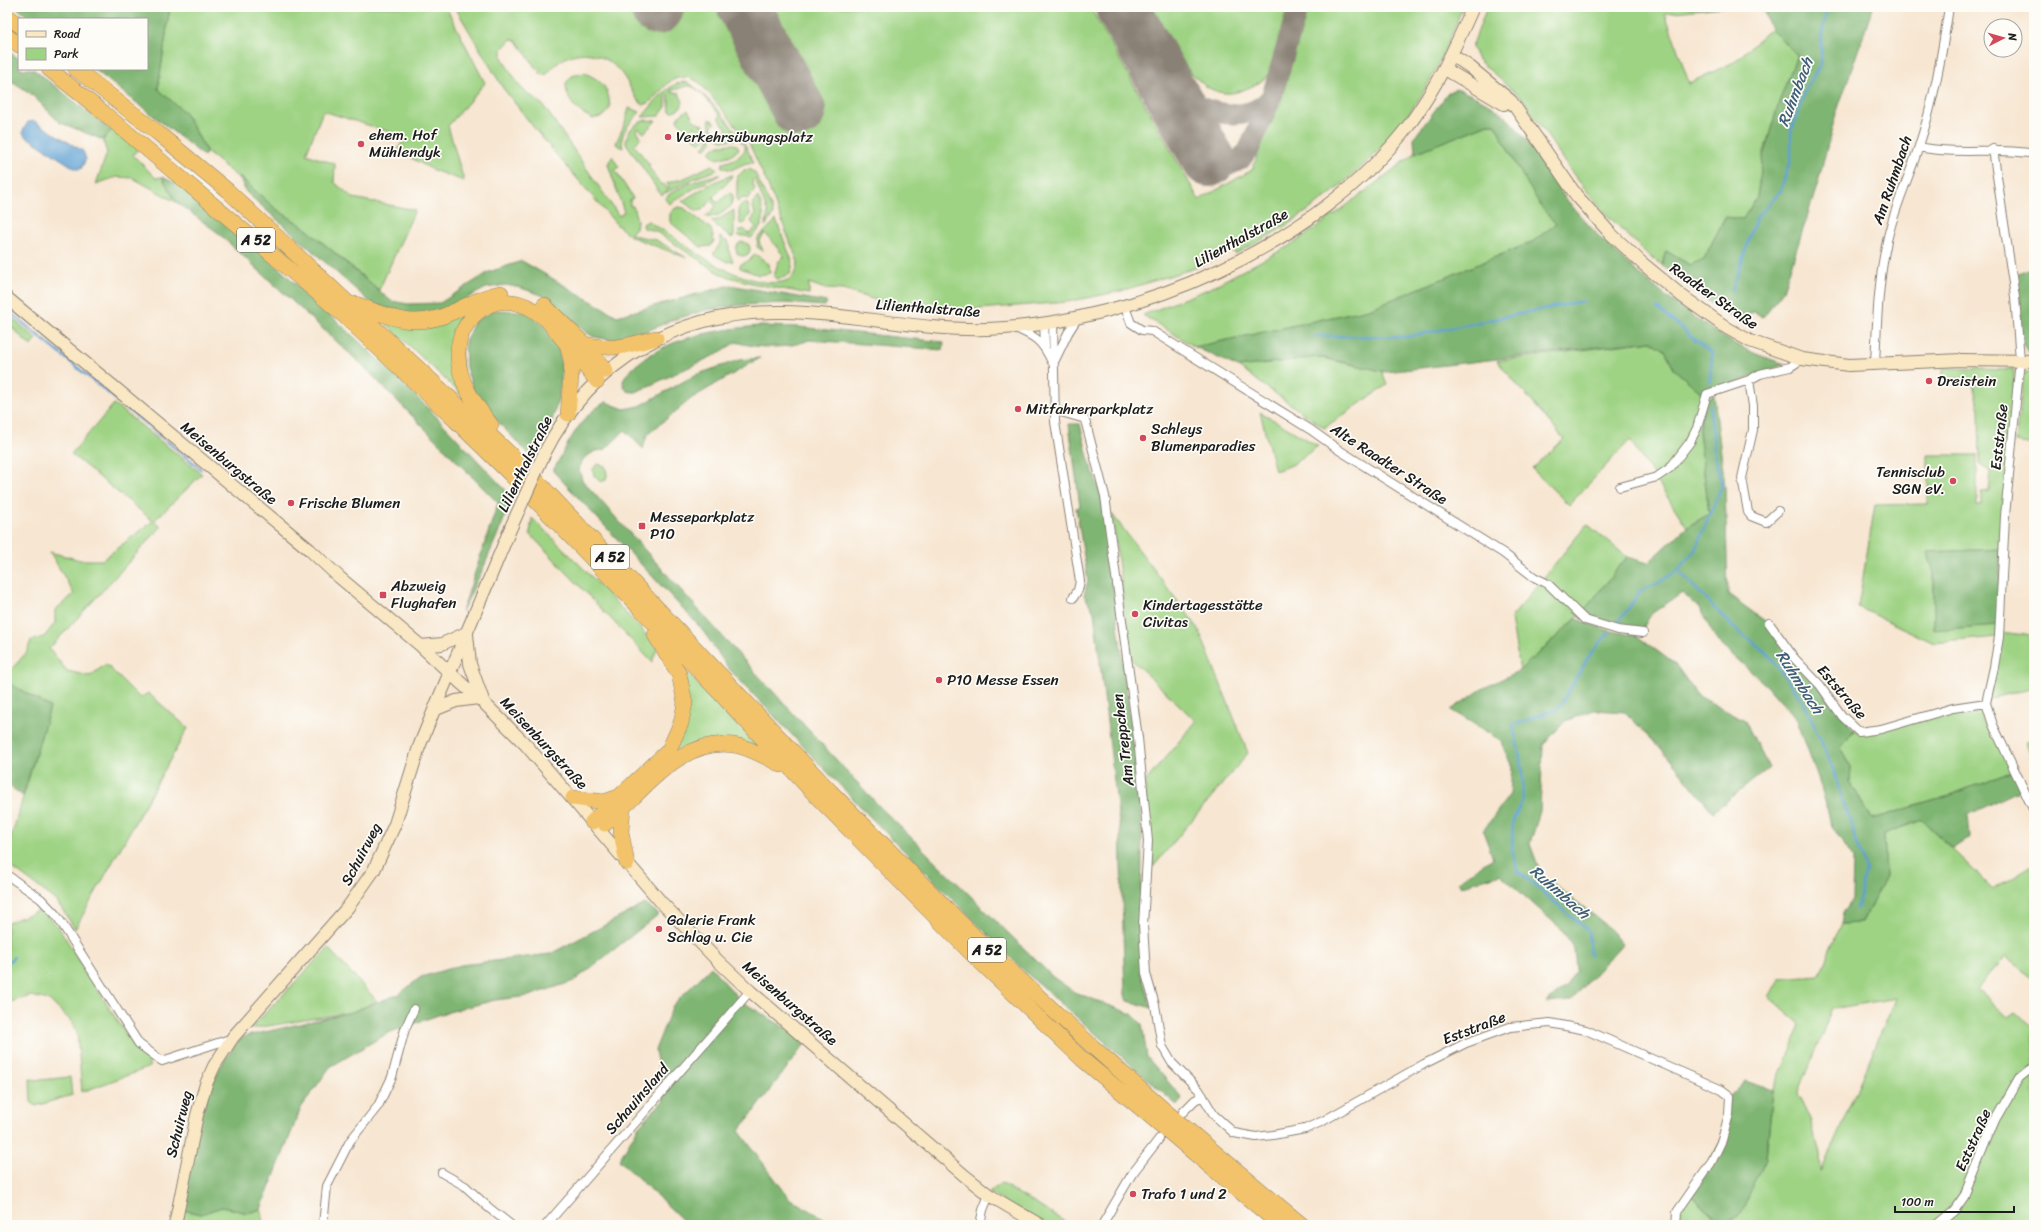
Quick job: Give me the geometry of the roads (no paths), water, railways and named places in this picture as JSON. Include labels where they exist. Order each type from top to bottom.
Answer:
[{"type":"highway","points":[[7,16],[18,24]]},
{"type":"highway","points":[[7,36],[18,45]]},
{"type":"highway","name":"A 52","points":[[50,70],[139,142],[339,311],[455,420],[626,595],[790,769],[907,890],[1082,1059],[1280,1225]]},
{"type":"highway","name":"A 52","points":[[77,70],[158,133],[228,191],[349,302],[522,465],[830,791],[982,944],[1093,1048],[1302,1225]]},
{"type":"highway","points":[[349,302],[390,318],[415,321],[440,318],[490,294],[505,292],[518,293],[542,303],[555,314],[584,344],[602,376]]},
{"type":"highway","points":[[522,465],[472,401],[460,371],[458,354],[460,340],[466,325],[476,313],[498,302],[512,302],[526,305],[547,320],[568,346],[602,376]]},
{"type":"highway","points":[[584,344],[602,348],[617,348],[656,338]]},
{"type":"highway","points":[[568,346],[572,364],[568,414]]},
{"type":"highway","points":[[626,595],[672,661],[679,674],[685,703],[681,723],[669,750],[622,802],[621,832],[627,863]]},
{"type":"highway","points":[[595,826],[622,802],[670,765],[692,751],[703,747],[728,744],[740,746],[790,769]]},
{"type":"highway","points":[[573,798],[604,802],[622,802]]},
{"type":"main road","name":"Lilienthalstraße","points":[[449,673],[544,454],[568,414],[602,376],[656,338],[694,324],[721,317],[753,313],[787,312],[956,328],[986,329],[1078,317],[1125,307],[1155,297],[1220,270],[1259,249],[1309,218],[1347,189],[1388,149],[1408,125],[1452,55],[1473,7]]},
{"type":"main road","name":"Raadter Straße","points":[[1452,55],[1470,67],[1511,101],[1576,195],[1610,233],[1642,263],[1682,296],[1736,334],[1750,341],[1802,359],[1849,365],[1940,360],[2034,361]]},
{"type":"main road","name":"Raadter Straße","points":[[1444,69],[1502,102],[1520,115]]},
{"type":"main road","name":"Meisenburgstraße","points":[[7,298],[310,550],[481,700],[526,744],[627,863],[681,923],[750,991],[943,1159],[989,1195],[1040,1225]]},
{"type":"main road","points":[[421,646],[442,644],[466,633],[470,664],[481,700],[456,700],[434,710]]},
{"type":"main road","name":"Schuirweg","points":[[175,1225],[192,1134],[206,1084],[214,1066],[233,1037],[271,997],[366,884],[395,824],[419,748],[449,673]]},
{"type":"street","name":"Am Ruhmbach","points":[[1875,364],[1879,285],[1887,240],[1899,199],[1919,147],[1936,85],[1949,7]]},
{"type":"street","points":[[1919,147],[1932,150],[1993,149],[2034,154]]},
{"type":"street","name":"Eststraße","points":[[1769,623],[1795,659],[1820,685],[1842,716],[1859,732],[1881,729],[1953,708],[1986,703],[1999,637],[2005,516],[2020,360],[2015,297],[1993,149]]},
{"type":"street","name":"Alte Raadter Straße","points":[[1125,307],[1131,323],[1142,330],[1152,331],[1311,430],[1339,450],[1503,553],[1534,577],[1548,584],[1585,620],[1618,630],[1643,633]]},
{"type":"street","points":[[1053,364],[1068,333],[1078,317]]},
{"type":"street","points":[[1045,346],[1049,321]]},
{"type":"street","points":[[1049,321],[1053,364],[1054,410],[1059,456],[1080,581],[1074,598]]},
{"type":"street","points":[[1011,326],[1035,337],[1045,346],[1053,364]]},
{"type":"street","points":[[1620,486],[1657,477],[1670,468],[1690,442],[1697,428],[1707,394],[1749,380],[1760,374],[1790,367],[1802,359]]},
{"type":"street","points":[[1749,380],[1753,406],[1753,430],[1742,478],[1748,512],[1751,516],[1766,522],[1778,511]]},
{"type":"street","name":"Am Treppchen","points":[[1054,410],[1085,420],[1105,496],[1138,738],[1148,840],[1143,925],[1146,974],[1155,1005],[1164,1051],[1172,1064],[1203,1096]]},
{"type":"street","points":[[1986,703],[1993,724],[2034,811]]},
{"type":"street","name":"Schuirweg","points":[[7,875],[41,899],[57,916],[139,1044],[147,1051],[162,1061],[233,1037]]},
{"type":"street","name":"Schauinsland","points":[[546,1225],[750,991]]},
{"type":"street","points":[[323,1225],[327,1186],[350,1141],[378,1106],[392,1077],[405,1029],[414,1009]]},
{"type":"street","name":"Eststraße","points":[[1203,1096],[1214,1115],[1234,1133],[1256,1137],[1273,1135],[1305,1129],[1323,1121],[1424,1064],[1466,1043],[1510,1027],[1550,1023],[1586,1030],[1722,1090],[1730,1096],[1731,1101],[1729,1114],[1722,1140],[1711,1162],[1677,1212],[1676,1225]]},
{"type":"street","name":"Eststraße","points":[[1936,1225],[1954,1210],[1964,1196],[1995,1120],[2019,1078],[2034,1066]]},
{"type":"street","points":[[1183,1112],[1195,1100],[1203,1096]]},
{"type":"street","points":[[1102,1225],[1132,1174],[1159,1138]]},
{"type":"street","points":[[442,1173],[465,1186],[489,1208],[511,1225]]},
{"type":"street","points":[[980,1225],[983,1210],[989,1195]]},
{"type":"water","points":[[34,121],[83,151],[86,159],[81,169],[76,169],[25,136],[22,132],[28,122]]},
{"type":"waterway","name":"Ruhmbach","points":[[1732,291],[1756,218],[1780,192],[1791,160],[1791,131],[1806,88],[1821,64],[1821,40],[1827,7]]},
{"type":"waterway","points":[[1316,336],[1406,337],[1583,301]]},
{"type":"waterway","points":[[1657,308],[1712,354],[1710,382]]},
{"type":"waterway","points":[[7,310],[201,469]]},
{"type":"waterway","name":"Ruhmbach","points":[[1616,626],[1641,590],[1657,584],[1678,570],[1695,550],[1722,485],[1715,458],[1710,406]]},
{"type":"waterway","name":"Ruhmbach","points":[[1678,570],[1734,628],[1767,653],[1804,703],[1830,761],[1866,870],[1857,909]]},
{"type":"waterway","name":"Ruhmbach","points":[[1590,956],[1588,931],[1518,871],[1512,850],[1513,820],[1523,799],[1522,767],[1513,725],[1558,709],[1591,653],[1609,633]]},
{"type":"waterway","points":[[7,963],[14,957]]},
{"type":"place","name":"Verkehrsübungsplatz","points":[[668,137]]},
{"type":"place","name":"ehem. Hof Mühlendyk","points":[[361,144]]},
{"type":"place","name":"Dreistein","points":[[1929,381]]},
{"type":"place","name":"Mitfahrerparkplatz","points":[[1018,409]]},
{"type":"place","name":"Schleys Blumenparadies","points":[[1143,438]]},
{"type":"place","name":"Tennisclub SGN eV.","points":[[1953,481]]},
{"type":"place","name":"Frische Blumen","points":[[291,503]]},
{"type":"place","name":"Messeparkplatz P10","points":[[642,526]]},
{"type":"place","name":"Abzweig Flughafen","points":[[383,595]]},
{"type":"place","name":"Kindertagesstätte Civitas","points":[[1135,614]]},
{"type":"place","name":"P10 Messe Essen","points":[[939,680]]},
{"type":"place","name":"Galerie Frank Schlag u. Cie","points":[[659,929]]},
{"type":"place","name":"Trafo 1 und 2","points":[[1133,1194]]}]
